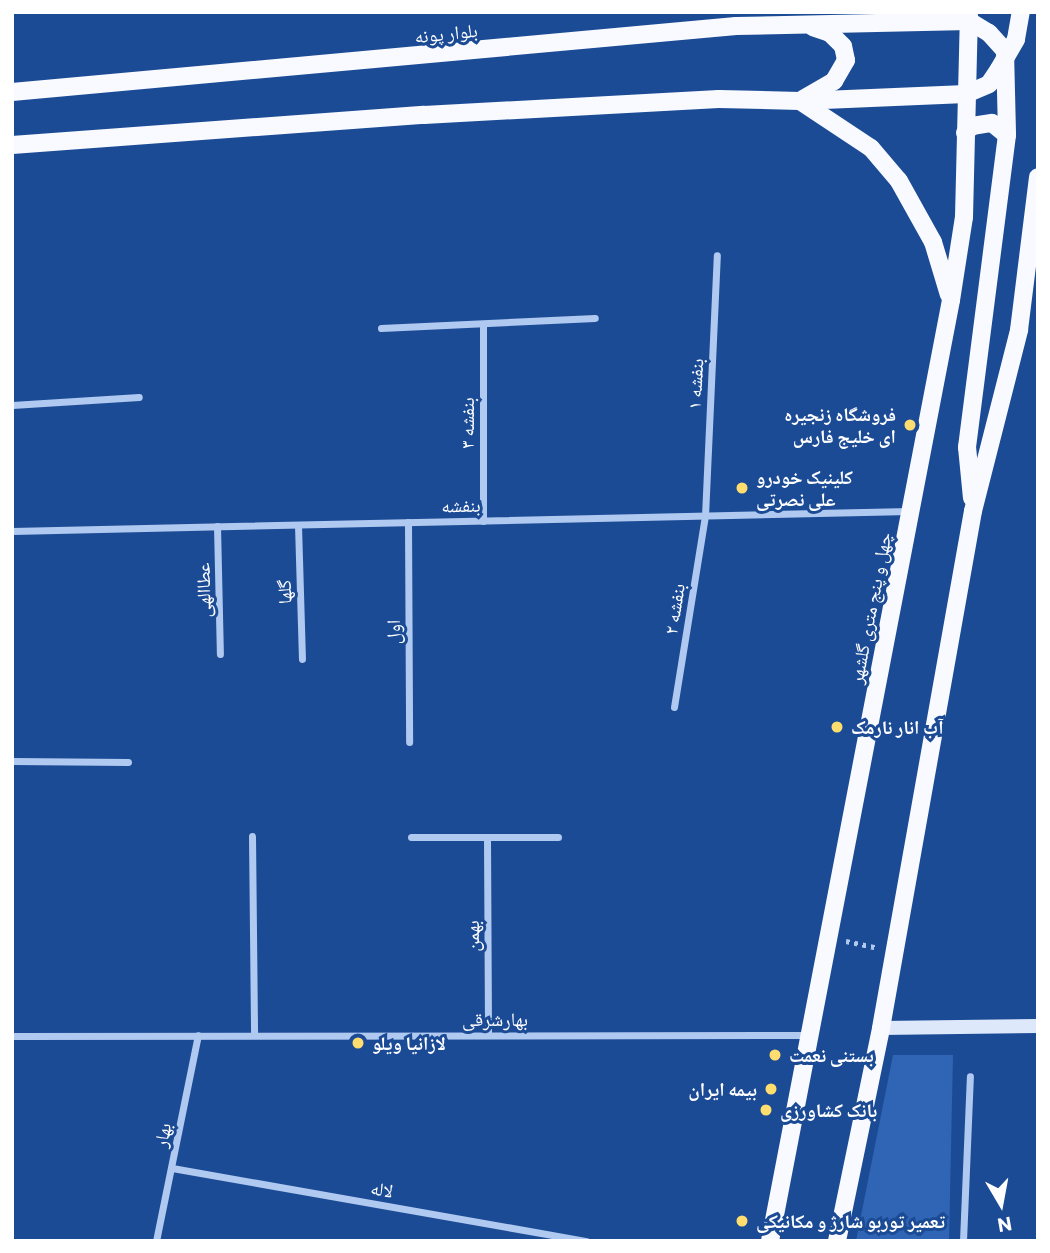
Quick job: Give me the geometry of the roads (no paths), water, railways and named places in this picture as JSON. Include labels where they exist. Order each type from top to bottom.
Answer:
[{"type":"main road","points":[[736,26],[773,12]]},
{"type":"main road","points":[[12,145],[424,115],[719,99],[800,101],[966,94],[989,84],[1005,51],[1016,39],[1021,12]]},
{"type":"main road","points":[[969,17],[989,33],[1005,51],[1007,135],[967,447],[973,511]]},
{"type":"main road","name":"بلوار پونه","points":[[12,92],[736,26],[969,17]]},
{"type":"main road","name":"چهل و پنج متری گلشهر","points":[[769,1241],[951,300],[964,217],[969,17]]},
{"type":"main road","points":[[800,101],[834,81],[846,60],[843,46],[830,33],[806,24]]},
{"type":"main road","points":[[800,101],[871,148],[899,181],[933,242],[951,300]]},
{"type":"main road","points":[[965,133],[982,122],[1001,127],[1007,135]]},
{"type":"main road","points":[[837,1241],[881,1028],[892,950],[973,511],[1019,331],[1038,177]]},
{"type":"street","name":"بنفشه ۱","points":[[705,516],[717,255]]},
{"type":"street","points":[[381,328],[595,318]]},
{"type":"street","name":"بنفشه ۳","points":[[482,521],[483,325]]},
{"type":"street","points":[[12,405],[139,397]]},
{"type":"street","name":"بنفشه","points":[[12,531],[910,511]]},
{"type":"street","name":"بنفشه ۲","points":[[674,707],[705,516]]},
{"type":"street","name":"اول","points":[[408,522],[409,742]]},
{"type":"street","name":"گلها","points":[[298,525],[302,659]]},
{"type":"street","name":"عطاالهی","points":[[217,526],[220,654]]},
{"type":"street","points":[[12,761],[128,762]]},
{"type":"street","points":[[252,836],[254,1035]]},
{"type":"street","points":[[411,837],[558,837]]},
{"type":"street","name":"بهمن","points":[[487,838],[488,1035]]},
{"type":"street","points":[[881,1028],[1038,1026]]},
{"type":"street","name":"بهار","points":[[156,1241],[198,1035]]},
{"type":"street","name":"بهارشرقی","points":[[12,1036],[810,1035]]},
{"type":"street","points":[[963,1241],[970,1076]]},
{"type":"street","name":"لاله","points":[[172,1168],[587,1241]]},
{"type":"place","name":"فروشگاه زنجیره ای خلیج فارس","points":[[910,425]]},
{"type":"place","name":"کلینیک خودرو علی نصرتی","points":[[742,488]]},
{"type":"place","name":"آب انار نارمک","points":[[837,727]]},
{"type":"place","name":"لازانیا ویلو","points":[[358,1043]]},
{"type":"place","name":"بستنی نعمت","points":[[775,1055]]},
{"type":"place","name":"بیمه ایران","points":[[771,1089]]},
{"type":"place","name":"بانک کشاورزی","points":[[766,1110]]},
{"type":"place","name":"تعمیر توربو شارژ ‌و مکانیکی","points":[[742,1221]]}]
